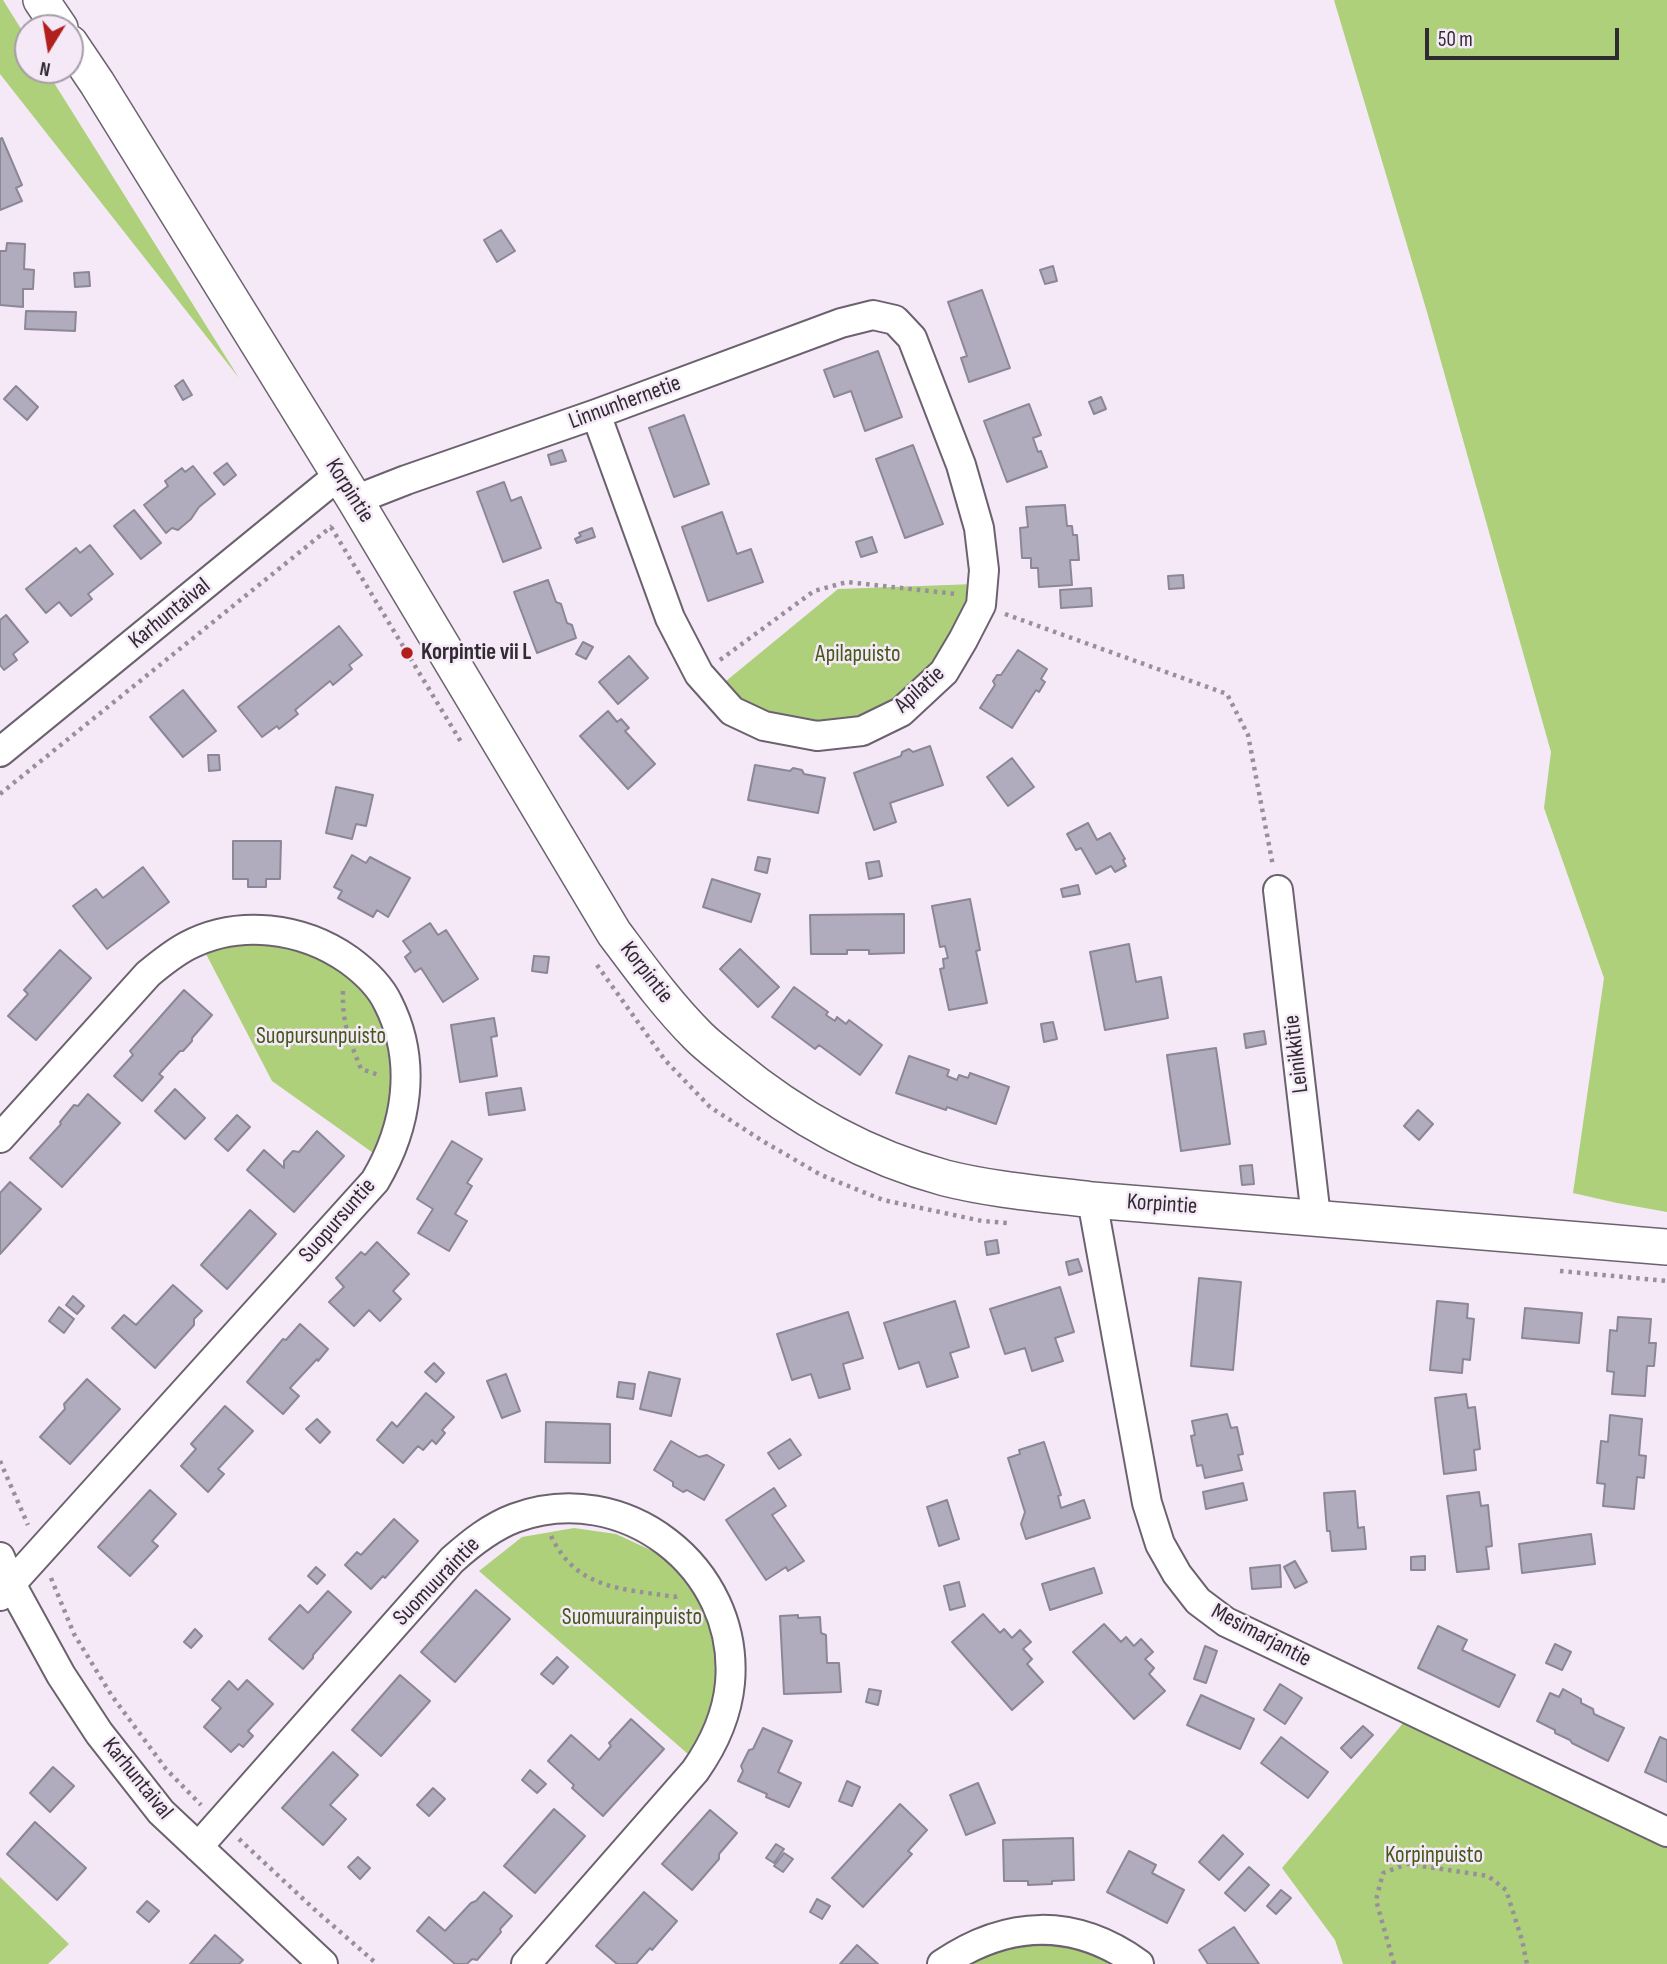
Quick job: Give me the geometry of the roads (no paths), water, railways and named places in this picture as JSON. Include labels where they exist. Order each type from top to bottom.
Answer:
[{"type":"street","name":"Korpintie","points":[[84,64],[347,487],[614,933],[662,996],[700,1037],[790,1110],[838,1138],[893,1161],[945,1178],[997,1189],[1667,1247]]},
{"type":"street","name":"Linnunhernetie","points":[[347,487],[405,480],[596,414],[841,323],[873,315],[895,320]]},
{"type":"street","name":"Apilatie","points":[[596,414],[670,618],[699,674],[732,711],[764,726],[817,736],[862,731],[901,712],[944,672],[964,640],[981,601],[984,570],[979,528],[961,465],[912,338],[895,320]]},
{"type":"street","name":"Karhuntaival","points":[[0,752],[347,487]]},
{"type":"street","name":"Leinikkitie","points":[[1278,890],[1316,1217]]},
{"type":"street","name":"Suopursuntie","points":[[0,1138],[148,974],[167,958],[212,936],[262,929],[312,939],[334,950],[373,982],[388,1002],[404,1047],[406,1085],[403,1111],[387,1160],[374,1181],[6,1590]]},
{"type":"street","name":"Mesimarjantie","points":[[1092,1199],[1147,1503],[1160,1544],[1177,1574],[1198,1601],[1226,1622],[1667,1832]]},
{"type":"street","name":"Suomuuraintie","points":[[198,1847],[471,1543],[515,1518],[539,1512],[589,1510],[637,1523],[677,1550],[694,1568],[719,1610],[730,1657],[727,1706],[714,1740],[695,1771],[526,1964]]},
{"type":"street","name":"Karhuntaival","points":[[0,1557],[6,1590],[99,1732],[161,1812],[306,1959]]},
{"type":"street","points":[[942,1964],[983,1941],[1030,1930],[1078,1934],[1123,1952],[1139,1964]]},
{"type":"place","name":"Korpintie vii L","points":[[407,653]]},
{"type":"park label","name":"Apilapuisto","points":[[858,655]]},
{"type":"park label","name":"Suopursunpuisto","points":[[321,1037]]},
{"type":"park label","name":"Suomuurainpuisto","points":[[632,1618]]},
{"type":"park label","name":"Korpinpuisto","points":[[1434,1856]]}]
